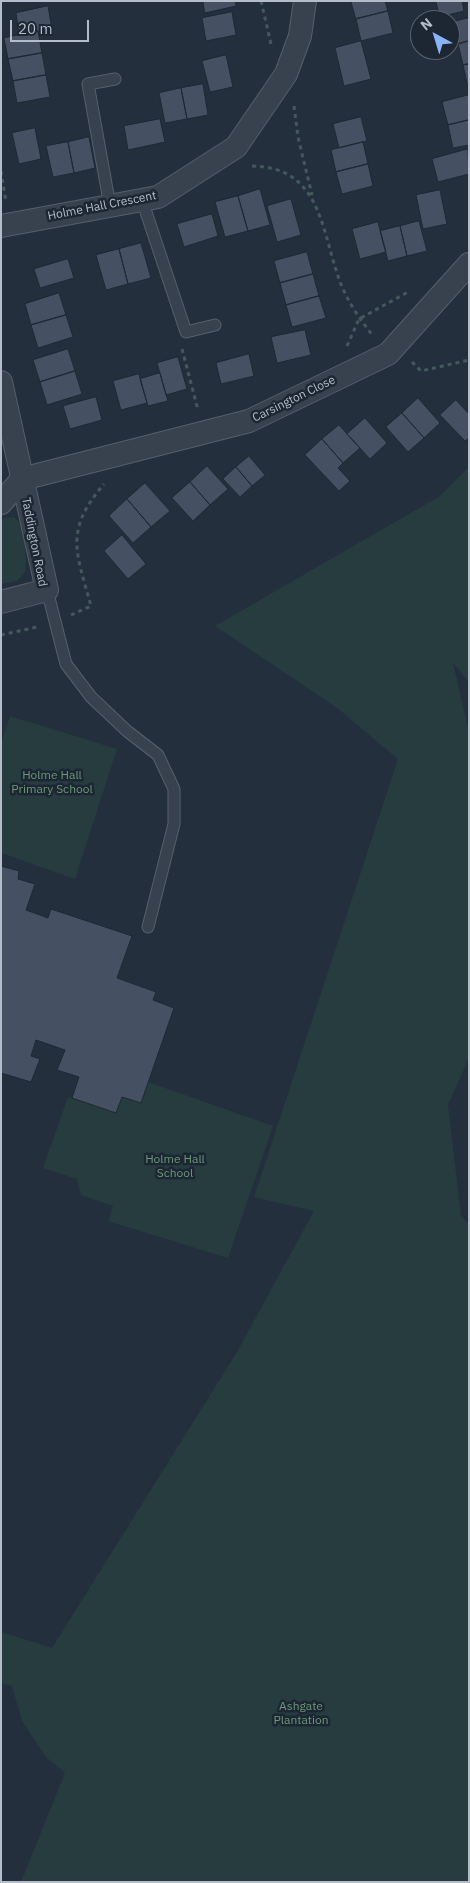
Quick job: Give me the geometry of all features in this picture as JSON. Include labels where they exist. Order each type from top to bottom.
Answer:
[{"type":"street","name":"Holme Hall Crescent","points":[[1,226],[158,197],[236,147],[286,74],[300,36],[305,1]]},
{"type":"street","name":"Carsington Close","points":[[22,479],[248,421],[391,350],[469,264]]},
{"type":"street","name":"Taddington Road","points":[[1,382],[47,590],[1,602]]},
{"type":"street","name":"Taddington Road","points":[[1,503],[22,479]]},
{"type":"lane","points":[[110,206],[88,84],[114,79]]},
{"type":"lane","points":[[142,200],[186,332],[215,325]]},
{"type":"lane","points":[[47,590],[66,664],[91,696],[127,731],[158,755],[174,789],[174,824],[148,927]]},
{"type":"path","points":[[286,74],[312,198],[327,236],[338,278],[359,319],[391,350],[421,370],[469,360]]},
{"type":"path","points":[[246,166],[277,168],[296,178],[312,198]]},
{"type":"path","points":[[331,381],[359,319],[414,289]]},
{"type":"path","points":[[186,332],[181,352],[204,432]]},
{"type":"path","points":[[1,635],[55,623],[91,606],[76,542],[77,526],[88,502],[109,477]]},
{"type":"green space","name":"Ashgate Plantation","points":[[469,467],[469,682],[453,663],[469,732],[469,1058],[448,1105],[461,1216],[469,1224],[469,1882],[21,1882],[65,1773],[46,1757],[22,1721],[12,1686],[1,1683],[1,1632],[52,1648],[237,1352],[314,1211],[254,1197],[398,759],[336,707],[215,626],[440,496]]},
{"type":"green space","points":[[14,517],[23,526],[26,560],[25,572],[17,581],[1,584],[1,521],[4,518]]},
{"type":"green space","name":"Holme Hall Primary School","points":[[10,716],[117,749],[75,879],[1,853],[1,743]]},
{"type":"green space","name":"Holme Hall School","points":[[148,1082],[273,1126],[228,1258],[108,1221],[113,1206],[81,1195],[77,1179],[43,1168],[68,1097],[115,1112],[122,1097]]},
{"type":"building","points":[[203,1],[235,1],[236,6],[205,13]]},
{"type":"building","points":[[351,1],[385,1],[388,11],[356,19]]},
{"type":"building","points":[[436,1],[462,1],[464,11],[460,12],[460,10],[438,10]]},
{"type":"building","points":[[48,6],[52,29],[19,35],[16,13]]},
{"type":"building","points":[[388,11],[393,33],[361,41],[356,19]]},
{"type":"building","points":[[232,12],[236,35],[206,41],[202,18]]},
{"type":"building","points":[[469,18],[469,41],[460,43],[460,20]]},
{"type":"building","points":[[38,31],[42,53],[8,59],[4,38]]},
{"type":"building","points":[[361,41],[371,79],[344,86],[335,48]]},
{"type":"building","points":[[469,41],[469,64],[463,65],[460,43]]},
{"type":"building","points":[[42,53],[46,75],[13,81],[8,59]]},
{"type":"building","points":[[226,55],[233,87],[210,92],[202,61]]},
{"type":"building","points":[[469,64],[469,87],[468,87],[463,65]]},
{"type":"building","points":[[46,75],[50,97],[17,103],[13,81]]},
{"type":"building","points":[[203,84],[208,115],[187,119],[181,88]]},
{"type":"building","points":[[181,88],[187,119],[165,123],[159,93]]},
{"type":"building","points":[[469,95],[469,120],[448,125],[442,102]]},
{"type":"building","points":[[361,117],[367,141],[339,148],[333,124]]},
{"type":"building","points":[[160,119],[165,142],[128,150],[124,126]]},
{"type":"building","points":[[469,120],[469,145],[453,148],[448,125]]},
{"type":"building","points":[[35,128],[41,159],[19,164],[12,133]]},
{"type":"building","points":[[89,137],[95,168],[74,173],[68,142]]},
{"type":"building","points":[[68,142],[74,173],[53,177],[46,146]]},
{"type":"building","points":[[363,142],[368,164],[336,172],[331,150]]},
{"type":"building","points":[[468,149],[469,174],[438,182],[432,159]]},
{"type":"building","points":[[368,164],[373,186],[342,194],[336,172]]},
{"type":"building","points":[[260,189],[270,225],[248,231],[238,196]]},
{"type":"building","points":[[440,190],[447,224],[423,229],[416,195]]},
{"type":"building","points":[[238,196],[248,231],[225,237],[215,202]]},
{"type":"building","points":[[291,199],[301,235],[277,242],[267,206]]},
{"type":"building","points":[[212,214],[218,236],[184,247],[177,224]]},
{"type":"building","points":[[419,221],[427,251],[407,256],[400,226]]},
{"type":"building","points":[[378,222],[386,252],[360,259],[352,229]]},
{"type":"building","points":[[400,226],[407,256],[388,261],[380,231]]},
{"type":"building","points":[[141,243],[151,278],[128,284],[119,249]]},
{"type":"building","points":[[119,249],[128,284],[106,290],[96,255]]},
{"type":"building","points":[[307,252],[313,274],[280,283],[274,261]]},
{"type":"building","points":[[68,259],[74,278],[40,288],[34,269]]},
{"type":"building","points":[[313,274],[319,296],[286,305],[280,283]]},
{"type":"building","points":[[59,293],[66,315],[31,325],[25,304]]},
{"type":"building","points":[[319,296],[326,318],[292,327],[286,305]]},
{"type":"building","points":[[66,315],[73,337],[38,348],[31,325]]},
{"type":"building","points":[[305,330],[311,355],[277,363],[271,337]]},
{"type":"building","points":[[68,349],[75,371],[40,382],[33,360]]},
{"type":"building","points":[[249,354],[254,376],[221,384],[216,363]]},
{"type":"building","points":[[178,357],[187,389],[166,395],[157,363]]},
{"type":"building","points":[[75,371],[82,394],[47,405],[40,382]]},
{"type":"building","points":[[160,373],[168,401],[148,406],[140,379]]},
{"type":"building","points":[[139,374],[147,403],[121,410],[113,381]]},
{"type":"building","points":[[96,397],[102,420],[70,429],[63,406]]},
{"type":"building","points":[[418,398],[440,423],[424,438],[402,413]]},
{"type":"building","points":[[456,400],[469,414],[469,438],[465,441],[440,415]]},
{"type":"building","points":[[402,413],[424,438],[408,452],[386,427]]},
{"type":"building","points":[[365,418],[387,443],[370,459],[347,434]]},
{"type":"building","points":[[339,425],[360,448],[343,463],[322,439]]},
{"type":"building","points":[[322,439],[343,463],[338,468],[350,481],[339,491],[305,455]]},
{"type":"building","points":[[249,456],[265,475],[252,486],[236,467]]},
{"type":"building","points":[[207,466],[228,489],[210,505],[190,482]]},
{"type":"building","points":[[236,467],[252,486],[240,497],[223,479]]},
{"type":"building","points":[[190,482],[210,505],[193,521],[172,498]]},
{"type":"building","points":[[145,483],[170,511],[151,527],[127,499]]},
{"type":"building","points":[[127,499],[151,527],[133,543],[109,516]]},
{"type":"building","points":[[122,535],[146,564],[128,579],[104,551]]},
{"type":"building","points":[[1,866],[19,871],[18,879],[35,884],[26,910],[48,918],[51,909],[132,936],[117,978],[156,992],[153,1000],[174,1008],[141,1103],[122,1097],[116,1113],[72,1098],[79,1077],[57,1070],[65,1050],[36,1040],[31,1056],[40,1059],[31,1082],[1,1073]]}]
